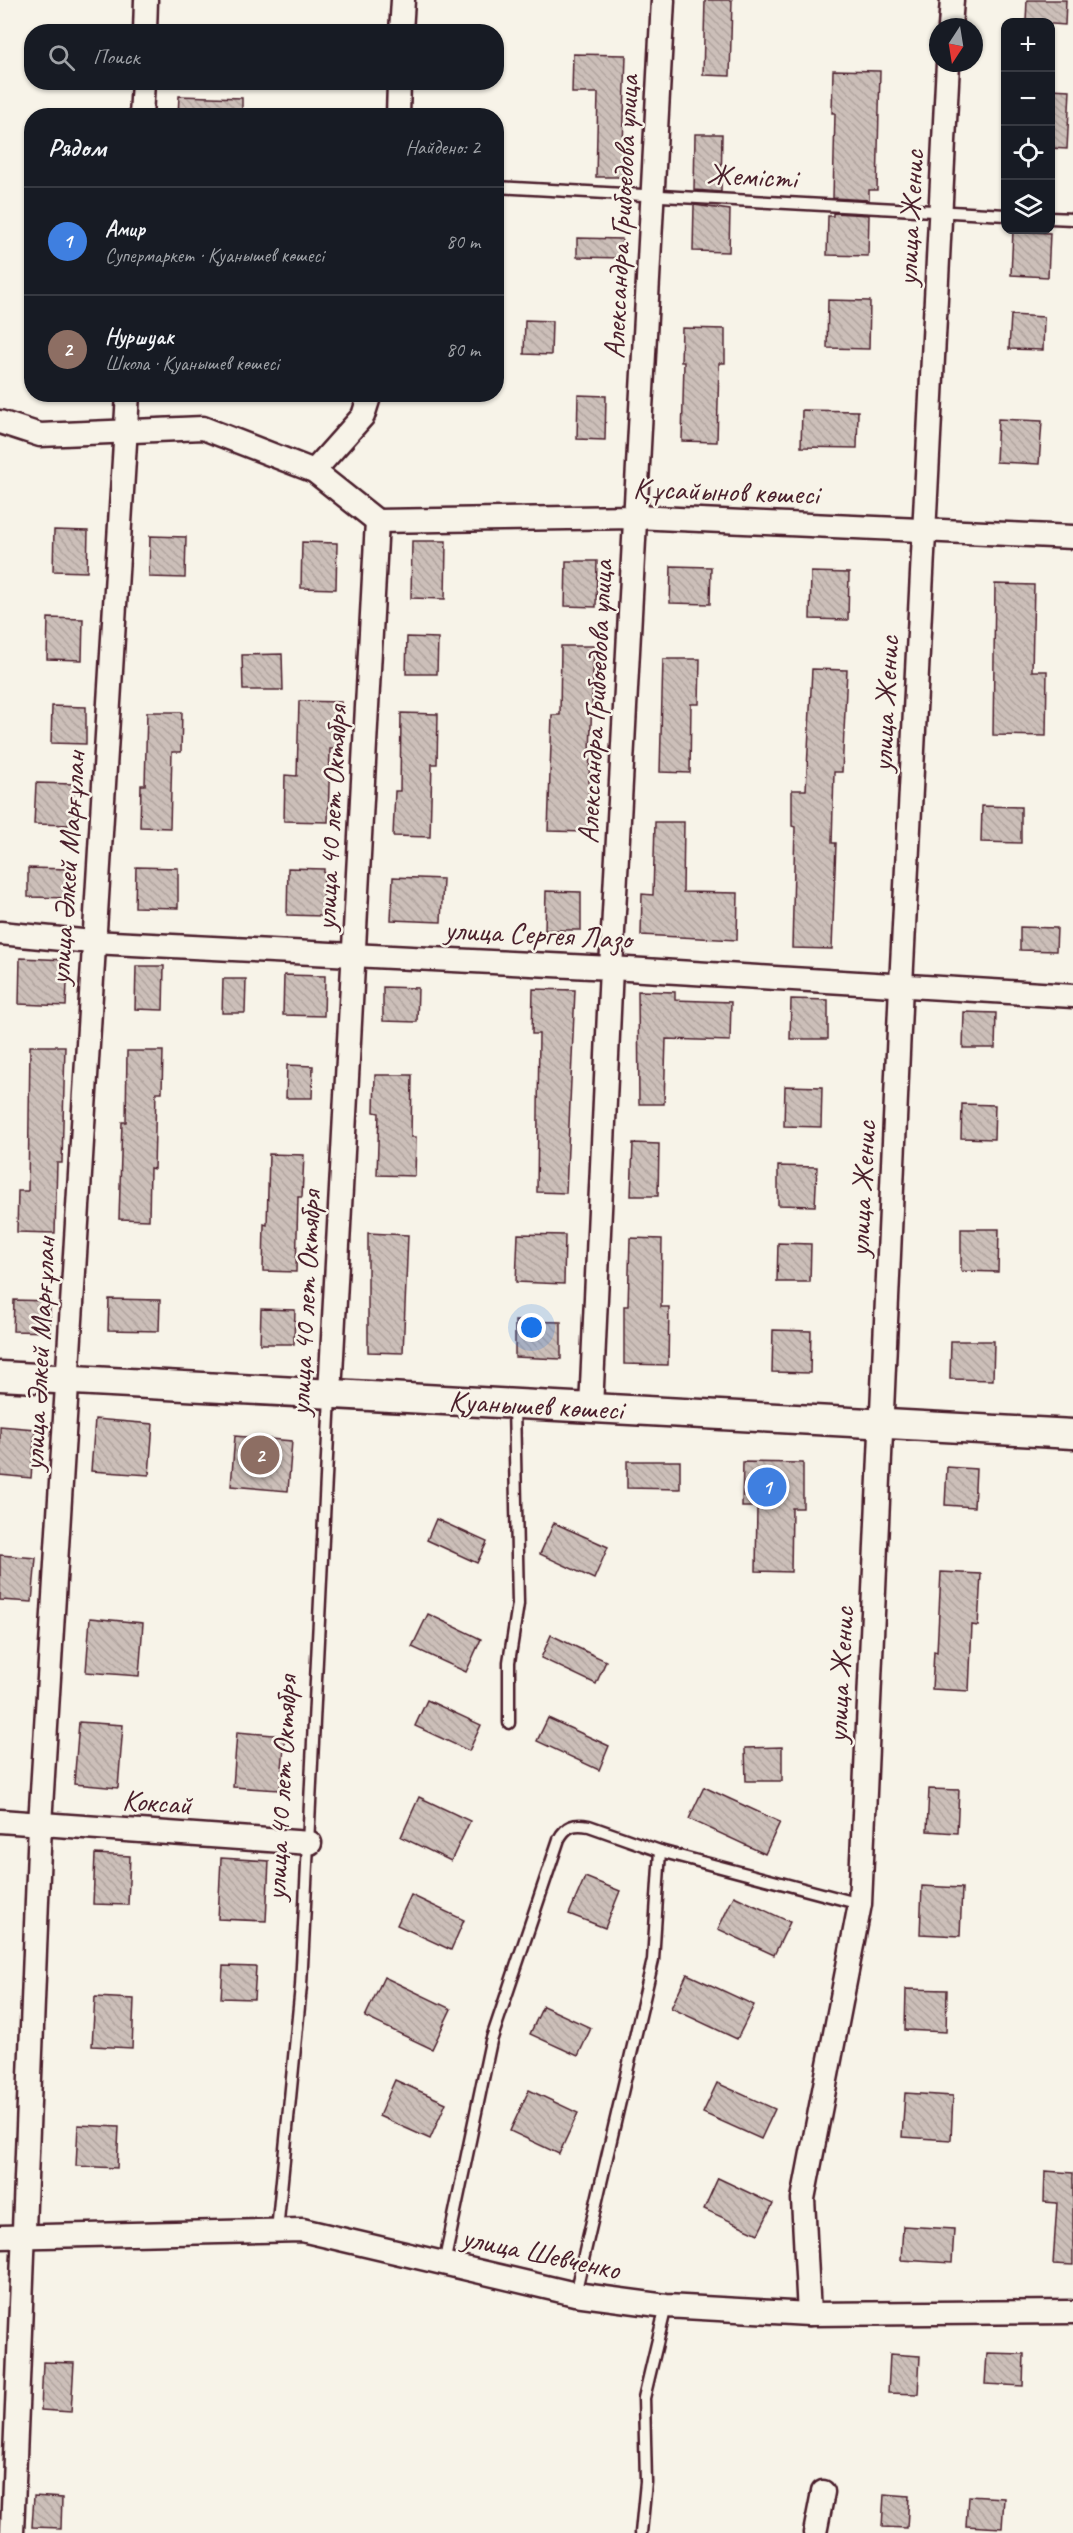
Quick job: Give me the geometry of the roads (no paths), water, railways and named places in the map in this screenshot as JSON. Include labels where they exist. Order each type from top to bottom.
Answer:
[{"type":"street","points":[[145,24],[146,0]]},
{"type":"street","points":[[402,24],[403,0]]},
{"type":"street","name":"Александра Грибоедова улица","points":[[591,1408],[611,968],[663,0]]},
{"type":"street","points":[[951,18],[952,0]]},
{"type":"street","name":"улица Женис","points":[[809,2314],[803,2199],[860,1904],[901,985],[948,72]]},
{"type":"street","points":[[141,108],[142,90]]},
{"type":"street","points":[[398,108],[399,90]]},
{"type":"street","name":"улица Әлкей Марғұлан","points":[[12,2533],[40,1824],[68,1380],[92,942],[128,402]]},
{"type":"street","points":[[314,471],[363,416],[367,402]]},
{"type":"street","points":[[0,422],[40,435],[203,428],[314,471],[377,521]]},
{"type":"street","name":"Құсайынов көшесі","points":[[377,521],[635,517],[1073,537]]},
{"type":"street","name":"улица 40 лет Октября","points":[[330,1393],[377,521]]},
{"type":"street","name":"улица Сергея Лазо","points":[[0,933],[92,942],[611,968],[1073,996]]},
{"type":"street","name":"Қуанышев көшесі","points":[[0,1376],[881,1426],[1073,1434]]},
{"type":"street","name":"Коксай","points":[[0,1821],[310,1843]]},
{"type":"street","name":"улица Шевченко","points":[[0,2237],[302,2230],[575,2294],[666,2306],[809,2314],[1073,2312]]},
{"type":"street","points":[[815,2533],[823,2492]]},
{"type":"lane","name":"Жемісті","points":[[504,187],[1001,215]]},
{"type":"lane","points":[[1055,218],[1073,219]]},
{"type":"lane","name":"улица 40 лет Октября","points":[[277,2231],[301,1986],[310,1843],[330,1393]]},
{"type":"lane","points":[[509,1723],[509,1662],[518,1596],[514,1404]]},
{"type":"lane","points":[[444,2264],[491,2041],[559,1839],[568,1827],[578,1824],[660,1851],[860,1904]]},
{"type":"lane","points":[[575,2294],[653,1960],[660,1851]]},
{"type":"lane","points":[[641,2533],[646,2482],[644,2398],[666,2306]]},
{"type":"place","name":"Нуршуак","points":[[260,1455]]},
{"type":"place","name":"Амир","points":[[767,1487]]}]
